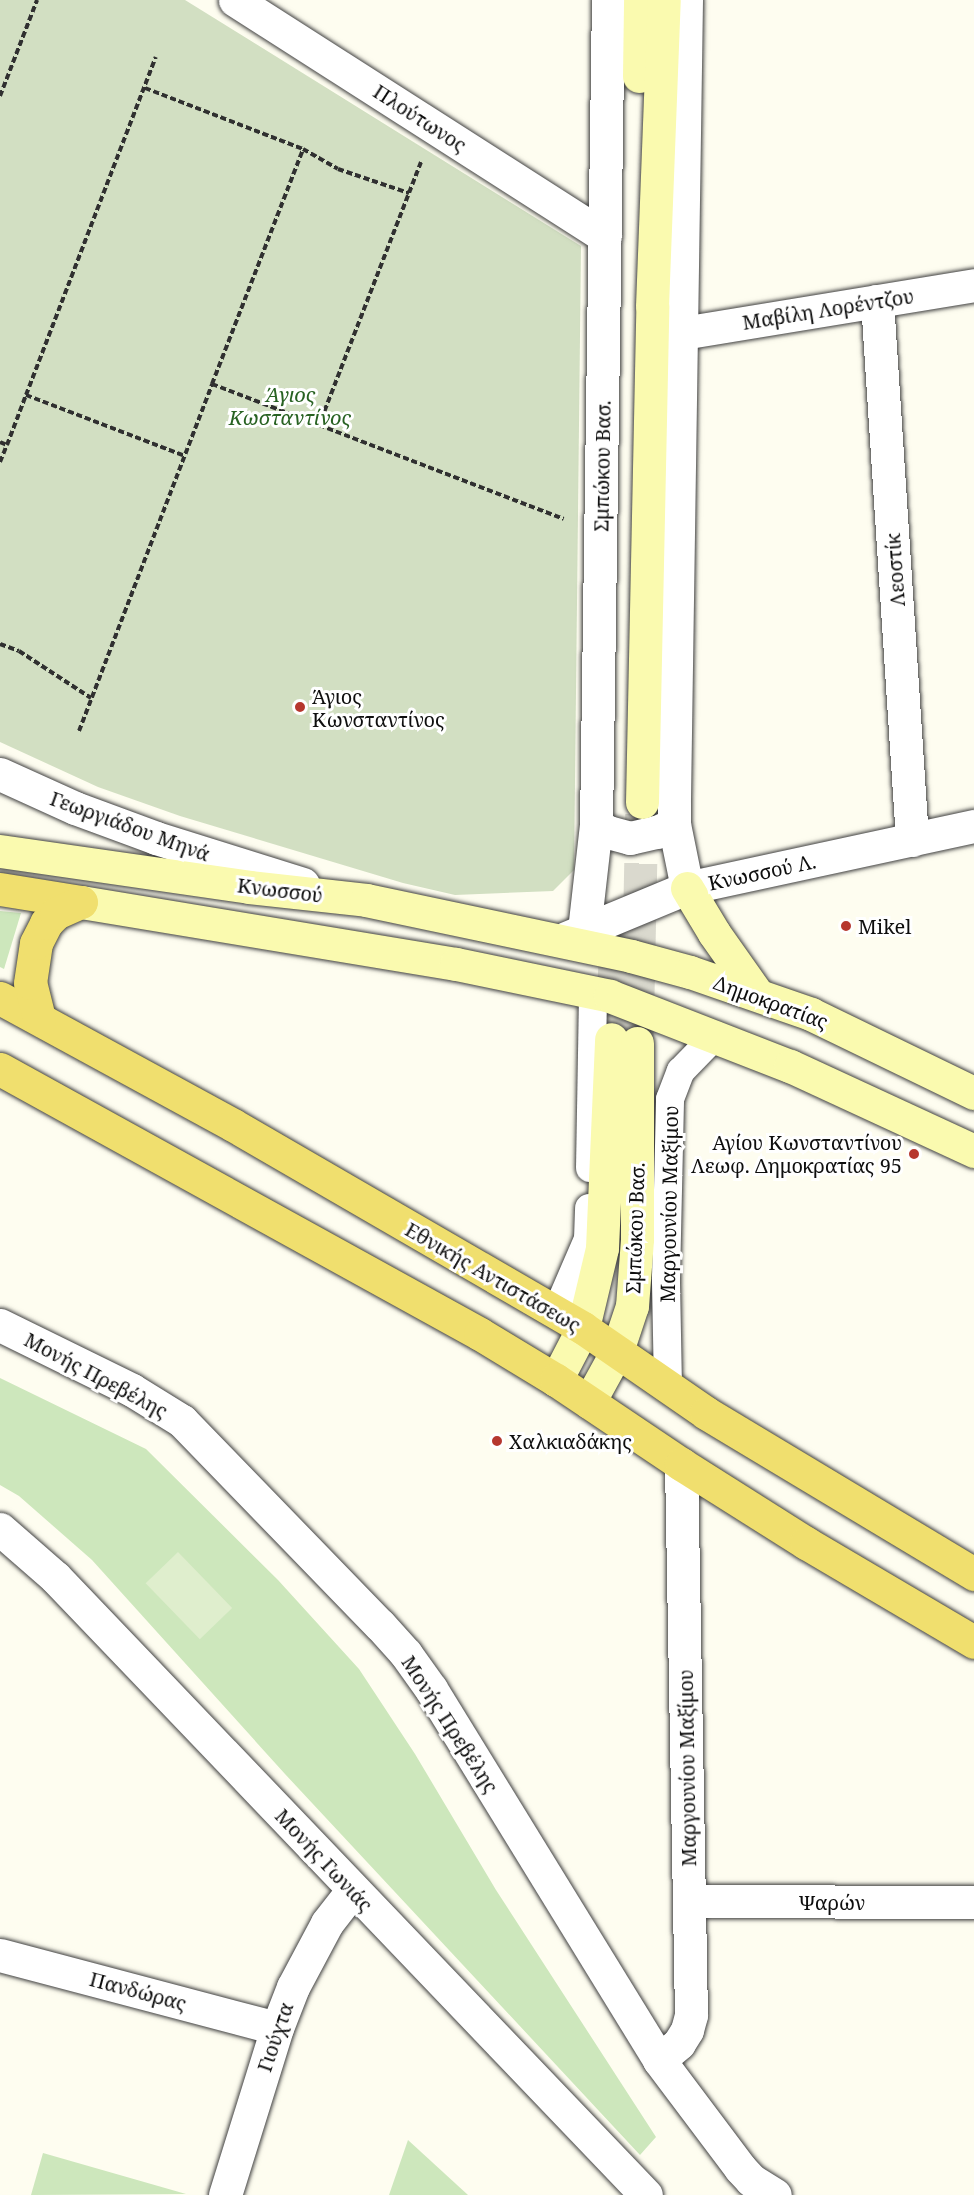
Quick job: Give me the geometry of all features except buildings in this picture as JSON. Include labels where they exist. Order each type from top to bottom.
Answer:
[{"type":"main road","name":"Σμπώκου Βασ.","points":[[640,0],[638,135],[633,206],[633,801],[664,0]]},
{"type":"main road","name":"Κνωσσού","points":[[0,850],[225,884],[366,900],[571,936]]},
{"type":"main road","points":[[687,888],[710,927],[757,994]]},
{"type":"main road","points":[[10,890],[81,902]]},
{"type":"main road","name":"Κνωσσού","points":[[81,902],[444,962],[593,993]]},
{"type":"main road","points":[[39,1018],[30,983],[36,943],[46,923],[56,913],[69,905],[81,902]]},
{"type":"main road","name":"Δημοκρατίας","points":[[571,936],[757,994],[811,1014],[974,1093]]},
{"type":"main road","points":[[593,993],[628,1002],[800,1070],[974,1151]]},
{"type":"main road","name":"Εθνικής Αντιστάσεως","points":[[0,998],[233,1125],[569,1321],[617,1351],[706,1413],[974,1574]]},
{"type":"main road","name":"Σμπώκου Βασ.","points":[[556,1380],[569,1321],[592,1298],[604,1235],[624,1041],[636,1272],[631,1316],[617,1351],[588,1402]]},
{"type":"main road","points":[[0,1069],[299,1233],[556,1380],[681,1464],[974,1642]]},
{"type":"street","name":"Πλούτωνος","points":[[234,0],[605,237]]},
{"type":"street","name":"Σμπώκου Βασ.","points":[[571,936],[597,825],[608,0]]},
{"type":"street","points":[[686,0],[674,824],[687,888]]},
{"type":"street","name":"Μαβίλη Λορέντζου","points":[[682,333],[974,285]]},
{"type":"street","name":"Λεοστίκ","points":[[877,301],[912,840]]},
{"type":"street","name":"Γεωργιάδου Μηνά","points":[[0,774],[75,808],[156,838],[308,886],[366,900]]},
{"type":"street","points":[[597,825],[608,832],[630,838],[657,832],[674,824]]},
{"type":"street","name":"Κνωσσού Λ.","points":[[571,936],[687,888],[974,826]]},
{"type":"street","points":[[569,1321],[588,1239],[593,993]]},
{"type":"street","name":"Μαργουνίου Μαξίμου","points":[[668,1387],[666,1278],[670,1099],[681,1071],[715,1036]]},
{"type":"street","name":"Μονής Πρεβέλης","points":[[0,1325],[132,1390],[182,1421],[406,1654],[431,1689],[659,2060],[740,2168],[751,2180],[775,2195]]},
{"type":"street","name":"Μαργουνίου Μαξίμου","points":[[659,2060],[679,2043],[687,2030],[691,2015],[681,1464]]},
{"type":"street","name":"Μονής Γωνιάς","points":[[4,1538],[56,1577],[352,1891],[646,2195]]},
{"type":"street","name":"Γιούχτα","points":[[225,2195],[277,2028],[307,1958],[327,1923],[352,1891]]},
{"type":"street","name":"Ψαρών","points":[[689,1901],[974,1902]]},
{"type":"street","name":"Πανδώρας","points":[[0,1955],[277,2028]]},
{"type":"path","points":[[0,96],[37,0]]},
{"type":"path","points":[[0,462],[156,57]]},
{"type":"path","points":[[145,88],[303,149],[338,169],[409,193]]},
{"type":"path","points":[[319,425],[434,128]]},
{"type":"path","points":[[79,730],[303,149]]},
{"type":"path","points":[[212,384],[602,534]]},
{"type":"path","points":[[26,395],[185,456]]},
{"type":"path","points":[[0,442],[7,445]]},
{"type":"path","points":[[0,644],[19,651],[92,698]]},
{"type":"green space","name":"Άγιος Κωσταντίνος","points":[[0,0],[185,0],[581,246],[574,870],[553,891],[455,895],[403,883],[180,816],[98,787],[0,742]]},
{"type":"green space","points":[[0,911],[21,913],[4,969],[0,967]]},
{"type":"green space","points":[[0,1378],[146,1449],[278,1580],[359,1669],[415,1754],[496,1890],[656,2137],[640,2155],[285,1774],[92,1560],[19,1496],[0,1485]]},
{"type":"green space","points":[[178,1552],[232,1608],[200,1639],[146,1583]]},
{"type":"green space","points":[[408,2140],[468,2195],[389,2195]]},
{"type":"green space","points":[[43,2153],[186,2194],[31,2195]]},
{"type":"tunnel","points":[[637,1043],[642,808]]},
{"type":"tunnel","points":[[611,1039],[617,925]]},
{"type":"place","name":"Άγιος Κωνσταντίνος","points":[[300,707]]},
{"type":"place","name":"Mikel","points":[[846,926]]},
{"type":"place","name":"Αγίου Κωνσταντίνου Λεωφ. Δημοκρατίας 95","points":[[914,1154]]},
{"type":"place","name":"Χαλκιαδάκης","points":[[497,1441]]}]
